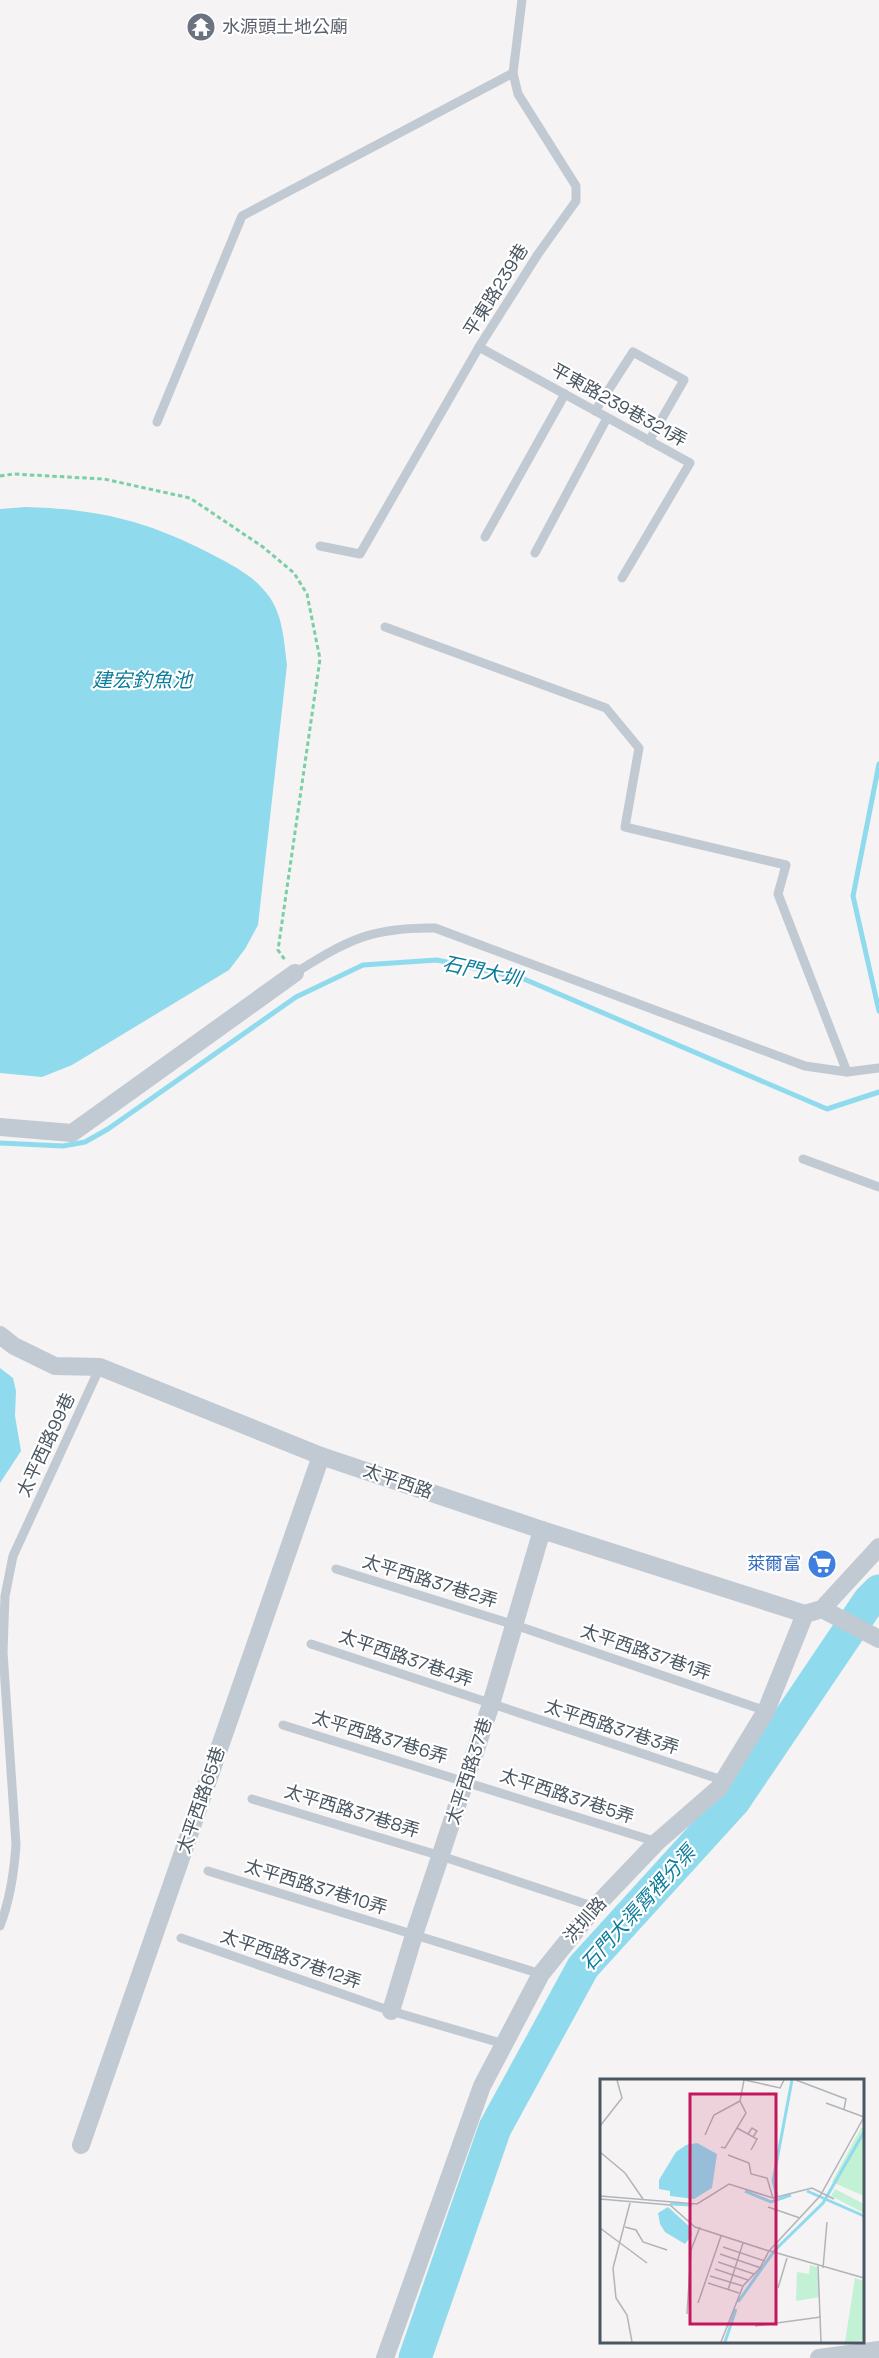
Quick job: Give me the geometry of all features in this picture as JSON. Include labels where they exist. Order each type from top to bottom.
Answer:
[{"type":"street","points":[[0,1126],[72,1133],[295,973]]},
{"type":"street","name":"太平西路","points":[[0,1335],[14,1346],[55,1366],[100,1367],[321,1456],[542,1530],[842,1619],[875,1638]]},
{"type":"street","name":"太平西路65巷","points":[[81,2145],[321,1456]]},
{"type":"street","name":"太平西路37巷","points":[[391,2011],[491,1704],[542,1530]]},
{"type":"street","name":"洪圳路","points":[[385,2358],[482,2086],[541,1974],[595,1907],[657,1842],[719,1788],[766,1711],[814,1611],[879,1547]]},
{"type":"street","points":[[819,2358],[879,2350]]},
{"type":"lane","name":"平東路239巷","points":[[320,546],[360,554],[479,347],[538,254],[576,201],[576,186],[518,94],[513,73],[522,0]]},
{"type":"lane","points":[[157,422],[242,216],[513,73]]},
{"type":"lane","name":"平東路239巷321弄","points":[[479,347],[690,463],[622,578]]},
{"type":"lane","points":[[595,411],[633,352],[684,380],[649,441]]},
{"type":"lane","points":[[485,537],[565,394]]},
{"type":"lane","points":[[535,553],[607,418]]},
{"type":"lane","points":[[385,627],[606,708],[639,748],[625,827],[786,865],[778,894],[847,1072]]},
{"type":"lane","points":[[295,973],[340,946],[373,933],[404,928],[435,928],[805,1066],[847,1072],[879,1068]]},
{"type":"lane","points":[[803,1160],[879,1187]]},
{"type":"lane","name":"太平西路99巷","points":[[0,1926],[7,1909],[14,1876],[16,1845],[3,1652],[5,1596],[13,1556],[100,1367]]},
{"type":"lane","name":"太平西路37巷2弄","points":[[336,1569],[515,1625]]},
{"type":"lane","name":"太平西路37巷1弄","points":[[515,1625],[766,1711]]},
{"type":"lane","name":"太平西路37巷4弄","points":[[311,1644],[491,1704]]},
{"type":"lane","name":"太平西路37巷3弄","points":[[491,1704],[722,1780]]},
{"type":"lane","name":"太平西路37巷6弄","points":[[284,1725],[466,1782]]},
{"type":"lane","name":"太平西路37巷5弄","points":[[466,1782],[657,1842]]},
{"type":"lane","name":"太平西路37巷8弄","points":[[252,1799],[441,1856],[595,1907]]},
{"type":"lane","name":"太平西路37巷10弄","points":[[208,1871],[541,1974]]},
{"type":"lane","name":"太平西路37巷12弄","points":[[181,1938],[391,2011],[504,2044]]},
{"type":"path","points":[[0,476],[13,474],[104,479],[190,498],[263,547],[294,573],[307,594],[320,659],[278,950],[295,973]]},
{"type":"water","name":"建宏釣魚池","points":[[26,507],[100,514],[145,525],[190,543],[236,567],[256,582],[273,603],[282,629],[287,665],[258,925],[245,949],[229,970],[72,1065],[42,1077],[0,1073],[0,509]]},
{"type":"water","points":[[0,1368],[13,1378],[16,1391],[15,1416],[21,1451],[0,1483]]},
{"type":"waterway","points":[[879,764],[853,896],[879,1011]]},
{"type":"waterway","name":"石門大圳","points":[[0,1143],[63,1146],[85,1142],[108,1129],[296,997],[363,965],[437,960],[524,979],[827,1109],[879,1092]]},
{"type":"waterway","name":"石門大渠霄裡分渠","points":[[415,2358],[495,2128],[583,1967],[734,1801],[869,1601],[879,1591]]},
{"type":"place","name":"水源頭土地公廟","points":[[201,27]]},
{"type":"place","name":"萊爾富","points":[[822,1564]]}]
